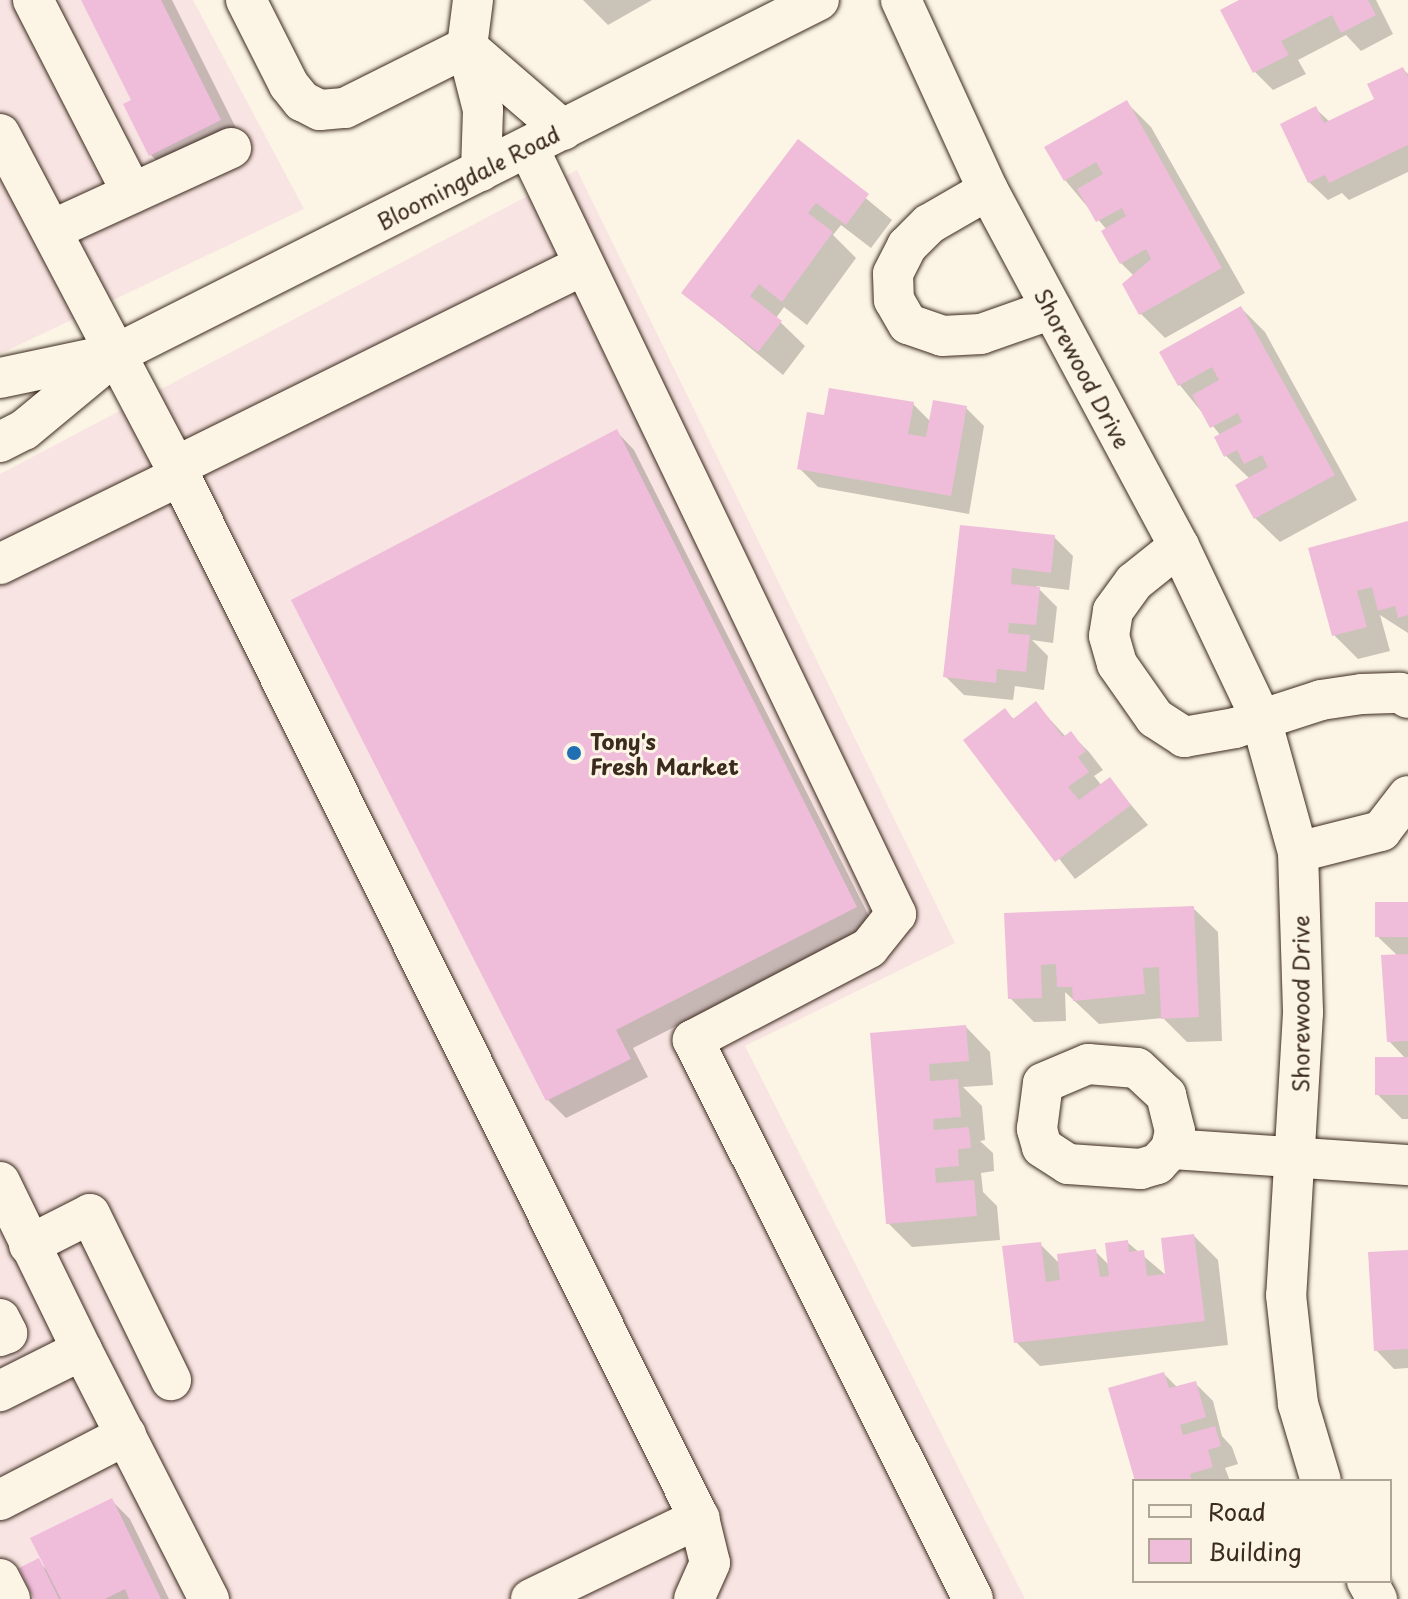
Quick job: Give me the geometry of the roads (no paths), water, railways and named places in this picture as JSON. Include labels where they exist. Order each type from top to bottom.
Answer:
[{"type":"street","points":[[33,0],[132,193]]},
{"type":"street","points":[[246,0],[289,85],[302,101],[320,110],[345,108],[467,47]]},
{"type":"street","points":[[473,0],[467,47],[483,110],[481,171]]},
{"type":"street","name":"Bloomingdale Road","points":[[0,442],[24,430],[116,354],[819,0]]},
{"type":"street","name":"Shorewood Drive","points":[[901,0],[988,190],[1179,546],[1261,719],[1298,852],[1303,1013],[1286,1295],[1290,1350],[1321,1479]]},
{"type":"street","points":[[467,47],[546,138],[584,265],[646,383],[896,914],[869,948],[693,1040],[973,1599]]},
{"type":"street","points":[[0,134],[178,471],[699,1518],[710,1563],[694,1599]]},
{"type":"street","points":[[52,230],[231,148]]},
{"type":"street","points":[[988,190],[929,224],[911,243],[893,274],[894,300],[908,324],[942,336],[981,334],[1052,309]]},
{"type":"street","points":[[0,564],[584,265]]},
{"type":"street","name":"Bloomingdale Road","points":[[0,378],[116,354]]},
{"type":"street","points":[[1179,546],[1134,582],[1113,611],[1109,636],[1117,664],[1155,718],[1184,737],[1362,694],[1400,693],[1408,698]]},
{"type":"street","points":[[1298,852],[1381,831],[1408,796]]},
{"type":"street","points":[[1171,1149],[1296,1161],[1408,1165]]},
{"type":"street","points":[[0,1182],[209,1599]]},
{"type":"street","points":[[29,1245],[90,1214],[171,1380]]},
{"type":"street","points":[[0,1319],[7,1333],[0,1336]]},
{"type":"street","points":[[0,1391],[82,1350]]},
{"type":"street","points":[[0,1500],[126,1435]]},
{"type":"street","points":[[531,1599],[699,1518]]},
{"type":"street","points":[[0,1579],[10,1599]]},
{"type":"place","name":"Tony's Fresh Market","points":[[574,753]]}]
